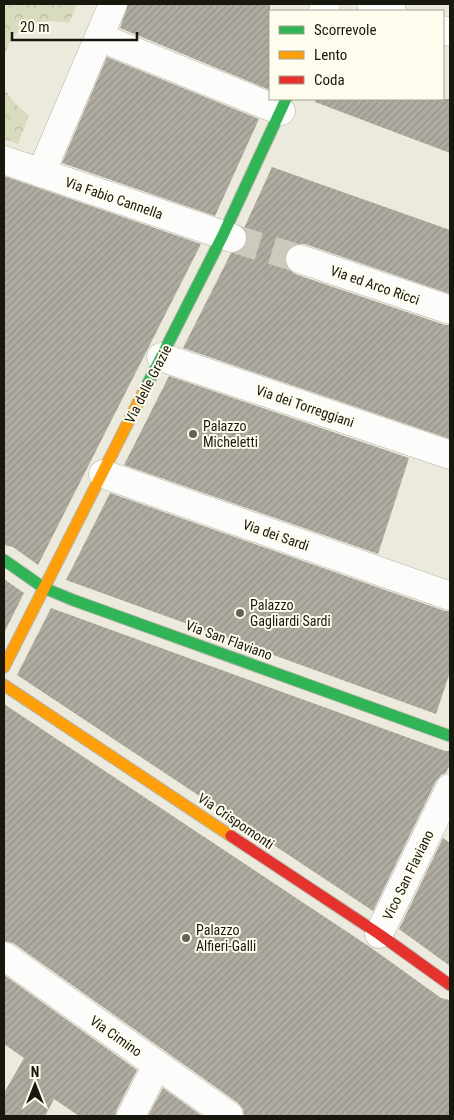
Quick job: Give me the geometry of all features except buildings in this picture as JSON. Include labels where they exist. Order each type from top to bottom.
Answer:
[{"type":"street","points":[[41,174],[113,4]]},
{"type":"street","points":[[371,4],[389,10]]},
{"type":"street","points":[[99,36],[269,100]]},
{"type":"street","points":[[270,100],[283,105]]},
{"type":"street","name":"Via delle Grazie","points":[[4,667],[161,357],[228,236],[283,105]]},
{"type":"street","name":"Via Fabio Cannella","points":[[4,160],[228,236]]},
{"type":"street","name":"Via ed Arco Ricci","points":[[300,259],[450,310]]},
{"type":"street","name":"Via dei Torreggiani","points":[[161,357],[450,455]]},
{"type":"street","name":"Via dei Sardi","points":[[103,474],[450,596]]},
{"type":"street","name":"Via San Flaviano","points":[[4,560],[44,588],[72,600],[450,736]]},
{"type":"street","name":"Via Crispomonti","points":[[4,685],[379,934],[450,984]]},
{"type":"street","name":"Vico San Flaviano","points":[[379,934],[442,826],[450,788]]},
{"type":"street","name":"Via Cimino","points":[[4,956],[229,1116]]},
{"type":"street","points":[[131,1116],[157,1065]]},
{"type":"green space","points":[[4,4],[77,4],[69,23],[47,21],[20,30],[13,37],[4,58]]},
{"type":"green space","points":[[4,87],[15,103],[29,115],[18,144],[4,139]]},
{"type":"tunnel","points":[[232,238],[300,259]]},
{"type":"traffic: fast","points":[[145,389],[223,235],[286,100]]},
{"type":"traffic: fast","points":[[4,560],[44,588],[73,600],[450,736]]},
{"type":"traffic: slow","points":[[4,667],[145,389]]},
{"type":"traffic: slow","points":[[4,685],[231,836]]},
{"type":"traffic: jam","points":[[231,836],[379,934],[450,985]]},
{"type":"place","name":"Palazzo Micheletti","points":[[193,434]]},
{"type":"place","name":"Palazzo Gagliardi Sardi","points":[[240,613]]},
{"type":"place","name":"Palazzo Alfieri-Galli","points":[[186,938]]}]
